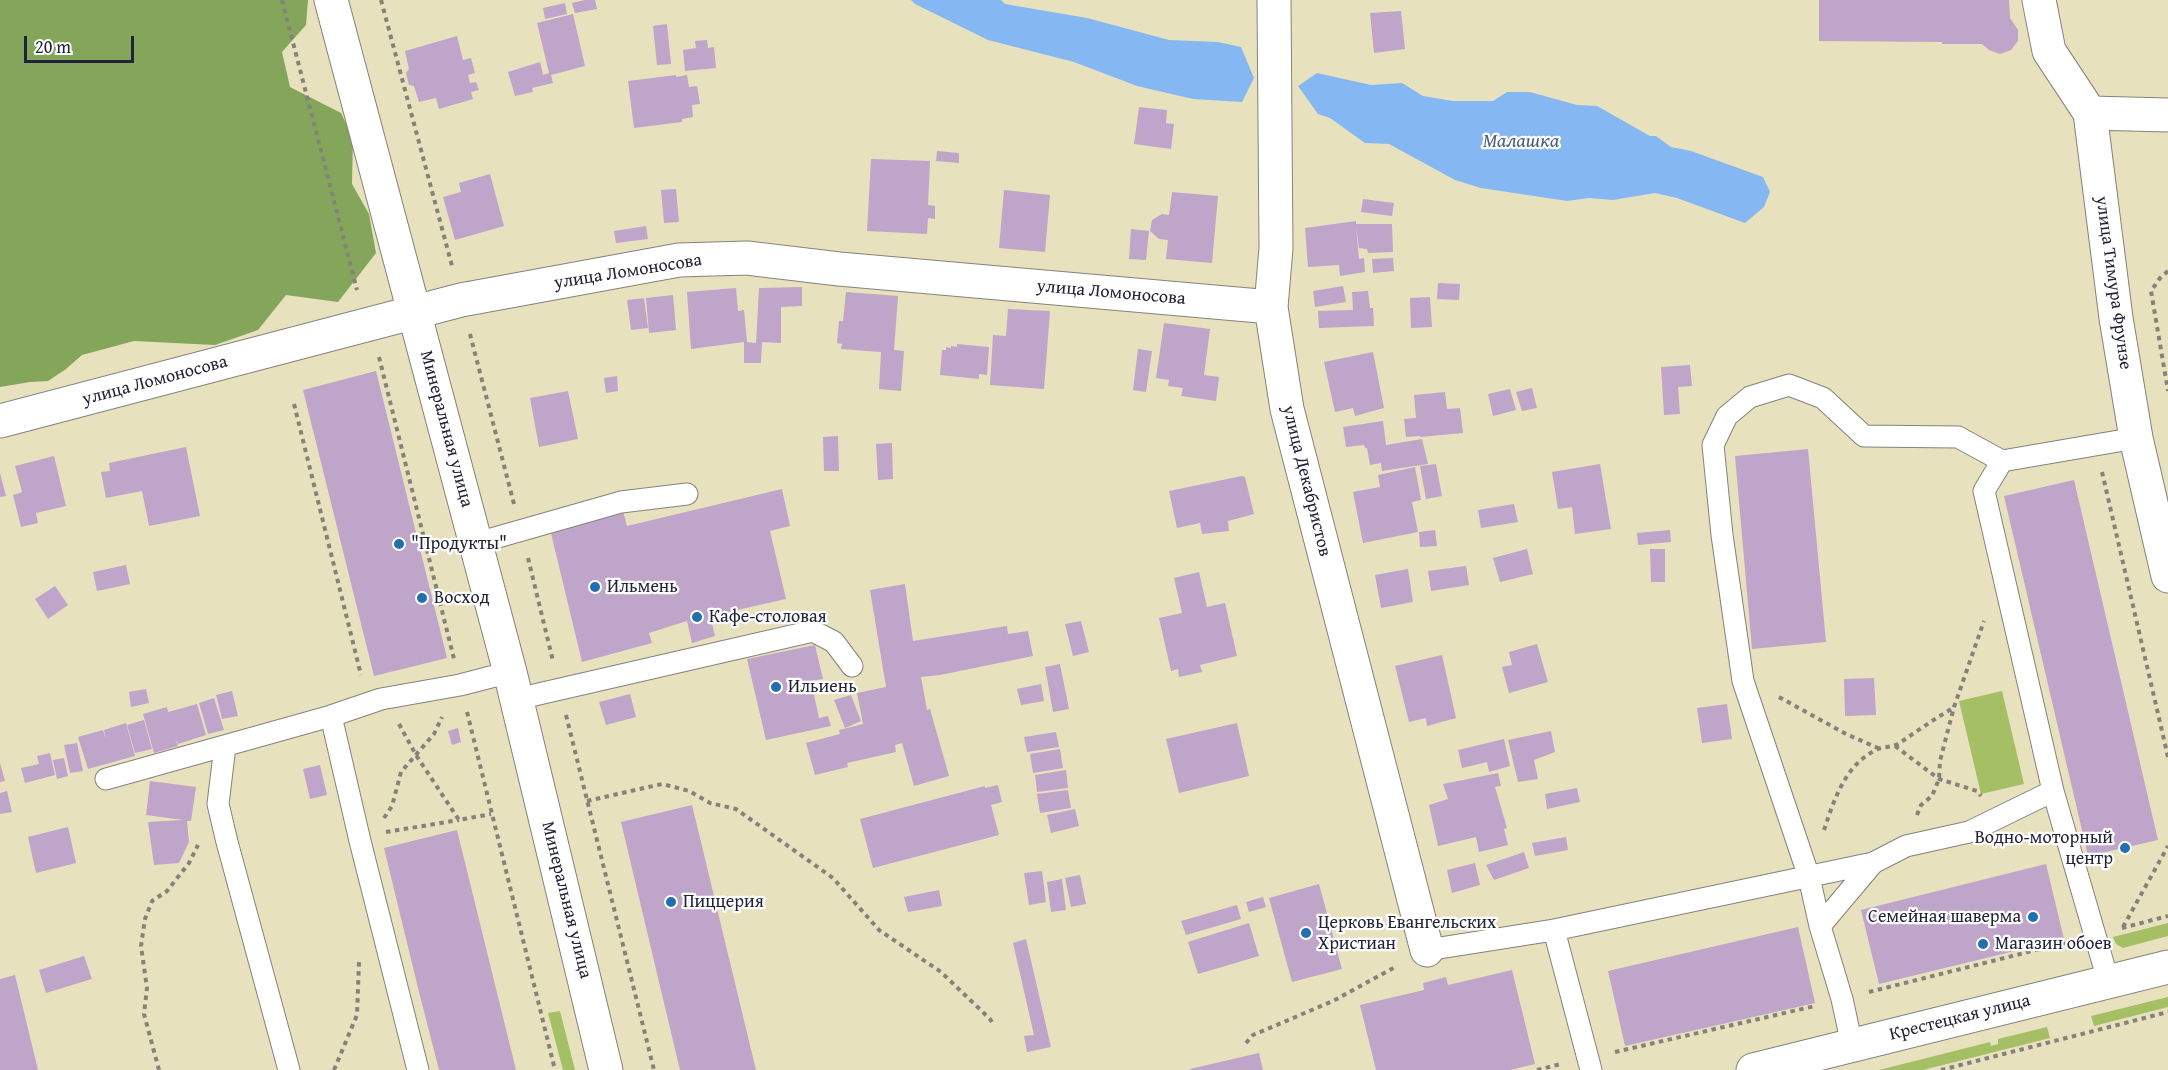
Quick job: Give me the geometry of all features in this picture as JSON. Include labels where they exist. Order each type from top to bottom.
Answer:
[{"type":"street","name":"Минеральная улица","points":[[331,0],[514,685],[606,1070]]},
{"type":"street","name":"улица Декабристов","points":[[1274,0],[1276,248],[1270,308],[1287,409],[1427,950]]},
{"type":"street","name":"улица Тимура Фрунзе","points":[[2039,0],[2049,51],[2090,113],[2116,318],[2136,438],[2168,576]]},
{"type":"street","points":[[2090,113],[2168,114]]},
{"type":"street","name":"улица Ломоносова","points":[[0,421],[414,311],[461,300],[678,260],[747,258],[839,270],[1270,308]]},
{"type":"street","name":"Крестецкая улица","points":[[1753,1070],[2108,980],[2168,967]]},
{"type":"lane","points":[[1852,1045],[1809,877],[1743,681],[1722,535],[1713,445],[1726,416],[1750,397],[1789,385],[1823,398],[1864,436],[1958,437],[2002,461],[2136,438]]},
{"type":"lane","points":[[2002,461],[1984,491],[2053,791],[2108,980]]},
{"type":"lane","points":[[477,543],[621,502],[687,494]]},
{"type":"lane","points":[[106,779],[331,716],[381,699],[460,685],[514,685],[813,631],[834,642],[852,666]]},
{"type":"lane","points":[[331,716],[360,842],[418,1070]]},
{"type":"lane","points":[[225,746],[218,804],[289,1070]]},
{"type":"lane","points":[[1427,950],[1554,930],[1874,862],[1906,846],[1970,832],[2053,791]]},
{"type":"lane","points":[[1820,926],[1874,862]]},
{"type":"lane","points":[[1554,930],[1591,1070]]},
{"type":"path","points":[[282,0],[368,324],[383,369],[555,1070]]},
{"type":"path","points":[[2168,272],[2160,278],[2151,291],[2168,391]]},
{"type":"path","points":[[294,404],[360,674],[401,727],[416,755],[459,820]]},
{"type":"path","points":[[2096,445],[2168,757]]},
{"type":"path","points":[[1896,851],[1921,806],[1932,796],[1939,779],[1940,761],[1954,707],[1987,611],[2006,585]]},
{"type":"path","points":[[1743,681],[1796,705],[1846,734],[1878,748]]},
{"type":"path","points":[[460,685],[434,734],[401,772],[392,806],[384,819],[380,833],[491,814]]},
{"type":"path","points":[[1809,877],[1834,799],[1850,772],[1864,757],[1878,748],[1895,746],[1954,707]]},
{"type":"path","points":[[1895,746],[1939,779],[1977,791],[1995,819]]},
{"type":"path","points":[[587,801],[662,784],[689,791],[710,803],[736,809],[833,878],[879,930],[941,972],[993,1024]]},
{"type":"path","points":[[159,1070],[144,1014],[147,988],[141,946],[145,919],[152,901],[167,891],[189,862],[218,804]]},
{"type":"path","points":[[2122,928],[2168,846]]},
{"type":"path","points":[[1246,1043],[1253,1035],[1333,1001],[1427,950]]},
{"type":"path","points":[[334,1070],[357,1015],[359,955]]},
{"type":"path","points":[[1941,1070],[2168,1012]]},
{"type":"green space","points":[[0,0],[308,0],[306,25],[282,52],[290,87],[341,113],[353,138],[352,184],[369,214],[376,253],[338,302],[286,295],[258,330],[215,345],[134,341],[82,355],[48,381],[0,387]]},
{"type":"green space","points":[[2002,691],[2024,784],[1981,794],[1959,701]]},
{"type":"green space","points":[[2168,923],[2168,936],[2123,948],[2116,944],[2113,937]]},
{"type":"green space","points":[[2168,997],[2168,1007],[2094,1026],[2091,1016]]},
{"type":"green space","points":[[560,1011],[575,1070],[563,1070],[548,1013]]},
{"type":"green space","points":[[2047,1027],[2050,1038],[1923,1070],[1879,1070],[1990,1042],[1991,1046],[1998,1044],[1998,1039]]},
{"type":"water","points":[[911,0],[1001,0],[1005,4],[1087,18],[1169,40],[1218,42],[1241,47],[1254,78],[1242,102],[1193,99],[1137,86],[1074,62],[988,40]]},
{"type":"water","name":"Малашка","points":[[1317,73],[1371,85],[1402,83],[1423,96],[1453,101],[1493,101],[1507,92],[1530,92],[1577,105],[1597,106],[1650,136],[1656,136],[1671,147],[1691,151],[1763,177],[1770,192],[1764,207],[1745,223],[1677,198],[1655,193],[1613,200],[1589,198],[1567,201],[1481,188],[1455,180],[1389,144],[1365,143],[1330,118],[1318,114],[1298,86]]},
{"type":"building","points":[[595,0],[597,9],[575,13],[572,3]]},
{"type":"building","points":[[1819,0],[2009,0],[2010,18],[2018,30],[2018,41],[2011,50],[2000,54],[1989,50],[1982,44],[1819,41]]},
{"type":"building","points":[[565,3],[567,14],[545,19],[543,8]]},
{"type":"building","points":[[1401,11],[1405,49],[1374,53],[1370,13]]},
{"type":"building","points":[[573,14],[585,66],[551,75],[553,83],[532,88],[533,92],[515,96],[508,72],[540,62],[543,75],[549,73],[537,23]]},
{"type":"building","points":[[667,24],[671,64],[657,65],[653,26]]},
{"type":"building","points":[[457,36],[463,60],[471,58],[475,73],[468,75],[470,83],[476,82],[479,90],[471,92],[473,99],[439,109],[436,98],[419,102],[414,86],[409,85],[406,73],[409,69],[405,51]]},
{"type":"building","points":[[707,40],[708,48],[714,47],[716,68],[685,71],[683,50],[696,48],[695,41]]},
{"type":"building","points":[[676,75],[676,77],[687,75],[689,87],[697,86],[700,104],[692,105],[693,117],[682,119],[682,122],[634,128],[628,81]]},
{"type":"building","points":[[1139,107],[1167,110],[1166,123],[1174,124],[1171,149],[1134,144]]},
{"type":"building","points":[[937,151],[959,153],[959,163],[936,161]]},
{"type":"building","points":[[871,159],[930,161],[928,205],[935,206],[935,219],[928,218],[927,234],[867,231]]},
{"type":"building","points":[[490,174],[504,226],[455,240],[443,197],[461,192],[459,183]]},
{"type":"building","points":[[676,189],[679,222],[664,223],[661,190]]},
{"type":"building","points":[[1004,190],[1050,195],[1045,252],[999,248]]},
{"type":"building","points":[[1172,192],[1218,196],[1212,263],[1166,259],[1168,240],[1159,239],[1150,231],[1152,220],[1162,214],[1169,215]]},
{"type":"building","points":[[1363,199],[1394,203],[1392,216],[1361,212]]},
{"type":"building","points":[[1356,221],[1356,224],[1392,224],[1393,252],[1368,253],[1367,249],[1359,248],[1356,226],[1359,259],[1364,258],[1365,272],[1340,276],[1339,265],[1308,267],[1305,228]]},
{"type":"building","points":[[646,226],[648,239],[616,243],[614,231]]},
{"type":"building","points":[[1131,229],[1149,231],[1146,260],[1129,259]]},
{"type":"building","points":[[1393,258],[1394,271],[1373,273],[1372,259]]},
{"type":"building","points":[[1438,283],[1460,284],[1459,300],[1437,299]]},
{"type":"building","points":[[1343,286],[1346,302],[1315,307],[1313,291]]},
{"type":"building","points":[[802,287],[802,306],[781,307],[781,343],[762,342],[761,363],[744,363],[744,342],[691,349],[687,292],[736,288],[738,311],[744,310],[747,342],[756,343],[759,288]]},
{"type":"building","points":[[1368,291],[1370,308],[1373,308],[1374,326],[1319,328],[1318,311],[1353,310],[1352,292]]},
{"type":"building","points":[[846,292],[898,296],[894,350],[904,351],[901,391],[879,389],[881,352],[841,349],[842,344],[837,343],[839,321],[843,321]]},
{"type":"building","points":[[673,295],[676,330],[649,333],[646,298]]},
{"type":"building","points":[[1430,297],[1432,327],[1411,328],[1410,298]]},
{"type":"building","points":[[644,298],[648,328],[631,330],[627,300]]},
{"type":"building","points":[[1008,309],[1050,311],[1044,389],[990,385],[993,335],[1006,336]]},
{"type":"building","points":[[1164,323],[1210,329],[1204,375],[1219,377],[1216,401],[1181,396],[1183,388],[1168,386],[1169,380],[1156,378]]},
{"type":"building","points":[[957,344],[989,347],[987,375],[979,374],[979,379],[940,375],[942,350],[946,350],[946,347],[951,348],[951,346],[957,347]]},
{"type":"building","points":[[1138,349],[1152,351],[1146,392],[1133,390]]},
{"type":"building","points":[[1373,352],[1384,408],[1355,416],[1353,408],[1335,412],[1324,362]]},
{"type":"building","points":[[1690,365],[1692,386],[1678,387],[1680,414],[1664,415],[1661,367]]},
{"type":"building","points":[[376,371],[447,658],[374,676],[303,390]]},
{"type":"building","points":[[617,376],[618,391],[606,393],[604,378]]},
{"type":"building","points":[[1532,388],[1537,408],[1522,411],[1516,392]]},
{"type":"building","points":[[1510,389],[1516,410],[1493,416],[1488,394]]},
{"type":"building","points":[[568,391],[578,439],[539,447],[530,398]]},
{"type":"building","points":[[1445,392],[1447,409],[1460,408],[1463,433],[1406,437],[1404,419],[1416,418],[1414,395]]},
{"type":"building","points":[[1383,421],[1386,445],[1422,439],[1428,464],[1382,471],[1381,463],[1370,465],[1367,448],[1364,445],[1346,447],[1343,427]]},
{"type":"building","points":[[838,436],[839,471],[824,471],[823,437]]},
{"type":"building","points":[[892,443],[893,479],[878,480],[876,444]]},
{"type":"building","points":[[186,447],[200,516],[149,526],[142,491],[106,498],[101,472],[110,471],[109,463]]},
{"type":"building","points":[[1808,449],[1826,642],[1752,649],[1735,456]]},
{"type":"building","points":[[54,456],[66,506],[36,513],[38,523],[21,527],[13,495],[22,492],[15,466]]},
{"type":"building","points":[[1436,464],[1442,496],[1426,499],[1420,466]]},
{"type":"building","points":[[1600,464],[1611,529],[1575,534],[1572,507],[1558,509],[1552,472]]},
{"type":"building","points":[[1415,467],[1421,500],[1412,502],[1418,532],[1363,543],[1353,492],[1380,487],[1378,475]]},
{"type":"building","points":[[0,473],[6,496],[0,497]]},
{"type":"building","points":[[1245,477],[1254,514],[1228,521],[1229,531],[1202,534],[1200,523],[1177,528],[1169,491]]},
{"type":"building","points":[[2074,480],[2158,840],[2088,856],[2004,496]]},
{"type":"building","points":[[782,489],[790,526],[770,531],[786,599],[710,616],[715,636],[692,643],[687,621],[649,633],[652,643],[582,662],[550,529],[623,511],[627,526]]},
{"type":"building","points":[[1514,504],[1518,522],[1481,528],[1478,510]]},
{"type":"building","points":[[1435,530],[1437,546],[1420,547],[1419,532]]},
{"type":"building","points":[[1670,530],[1671,542],[1638,545],[1637,533]]},
{"type":"building","points":[[1527,549],[1533,574],[1500,582],[1493,558]]},
{"type":"building","points":[[1650,549],[1665,549],[1665,582],[1651,582]]},
{"type":"building","points":[[126,565],[130,584],[97,591],[93,572]]},
{"type":"building","points":[[1466,566],[1469,585],[1431,591],[1428,571]]},
{"type":"building","points":[[1408,569],[1413,602],[1381,608],[1375,575]]},
{"type":"building","points":[[1199,572],[1207,607],[1225,603],[1237,656],[1200,665],[1202,672],[1179,677],[1178,669],[1171,671],[1159,618],[1182,613],[1174,578]]},
{"type":"building","points":[[905,584],[913,641],[1007,626],[1008,634],[1028,631],[1033,656],[921,677],[927,710],[930,709],[949,776],[914,786],[902,743],[895,745],[896,752],[847,763],[848,767],[815,775],[806,743],[840,734],[839,730],[863,724],[857,693],[886,687],[870,590]]},
{"type":"building","points":[[55,586],[68,605],[48,619],[35,599]]},
{"type":"building","points":[[1081,621],[1089,652],[1073,656],[1065,624]]},
{"type":"building","points":[[1537,644],[1548,682],[1509,693],[1502,667],[1512,665],[1509,652]]},
{"type":"building","points":[[815,645],[823,679],[811,681],[819,718],[828,716],[831,726],[766,740],[747,659]]},
{"type":"building","points":[[1442,655],[1456,718],[1427,726],[1426,718],[1409,722],[1395,666]]},
{"type":"building","points":[[1060,664],[1069,709],[1053,712],[1045,667]]},
{"type":"building","points":[[1874,678],[1876,715],[1845,716],[1844,679]]},
{"type":"building","points":[[1041,684],[1044,701],[1021,705],[1017,689]]},
{"type":"building","points":[[146,689],[149,703],[131,707],[129,692]]},
{"type":"building","points":[[232,691],[238,716],[222,719],[216,695]]},
{"type":"building","points":[[630,694],[636,717],[606,725],[599,702]]},
{"type":"building","points":[[851,695],[861,721],[845,728],[834,700]]},
{"type":"building","points":[[214,698],[224,730],[208,734],[199,703]]},
{"type":"building","points":[[197,704],[206,735],[178,744],[175,738],[178,746],[154,753],[143,714],[167,707],[168,712]]},
{"type":"building","points":[[1727,704],[1732,739],[1702,743],[1697,708]]},
{"type":"building","points":[[144,720],[152,749],[135,753],[127,725]]},
{"type":"building","points":[[126,723],[135,756],[88,769],[78,737],[103,730],[106,739],[104,730]]},
{"type":"building","points":[[1237,723],[1249,776],[1179,793],[1166,739]]},
{"type":"building","points":[[458,728],[461,742],[452,745],[448,731]]},
{"type":"building","points":[[1551,731],[1555,752],[1534,760],[1538,779],[1518,782],[1508,740]]},
{"type":"building","points":[[1056,732],[1059,747],[1027,752],[1024,737]]},
{"type":"building","points":[[1504,739],[1510,766],[1489,772],[1487,762],[1462,768],[1458,750]]},
{"type":"building","points":[[77,743],[83,771],[70,773],[64,745]]},
{"type":"building","points":[[1060,749],[1063,768],[1033,773],[1030,754]]},
{"type":"building","points":[[50,753],[55,775],[25,783],[21,768],[39,764],[37,756]]},
{"type":"building","points":[[64,758],[68,776],[57,779],[53,760]]},
{"type":"building","points":[[0,763],[5,781],[0,782]]},
{"type":"building","points":[[320,765],[327,795],[310,799],[303,769]]},
{"type":"building","points":[[1066,770],[1068,788],[1037,792],[1035,775]]},
{"type":"building","points":[[1498,773],[1501,786],[1495,787],[1507,828],[1504,829],[1508,845],[1479,852],[1476,837],[1438,846],[1429,805],[1448,799],[1443,784]]},
{"type":"building","points":[[150,781],[196,787],[191,821],[187,821],[189,842],[179,863],[154,865],[148,822],[183,820],[146,815]]},
{"type":"building","points":[[998,785],[1002,802],[991,805],[999,835],[873,868],[860,819],[985,786],[985,788]]},
{"type":"building","points":[[1577,788],[1580,802],[1547,809],[1545,794]]},
{"type":"building","points":[[1068,790],[1071,808],[1040,813],[1037,794]]},
{"type":"building","points":[[7,791],[12,812],[0,814],[0,793]]},
{"type":"building","points":[[692,805],[756,1070],[680,1070],[621,822]]},
{"type":"building","points":[[1075,809],[1079,826],[1051,833],[1047,815]]},
{"type":"building","points":[[68,827],[76,863],[36,873],[28,837]]},
{"type":"building","points":[[457,830],[516,1070],[439,1070],[419,992],[384,848]]},
{"type":"building","points":[[1566,837],[1568,850],[1535,856],[1532,843]]},
{"type":"building","points":[[1524,852],[1529,868],[1494,880],[1486,865]]},
{"type":"building","points":[[1475,863],[1480,885],[1452,893],[1447,870]]},
{"type":"building","points":[[2046,864],[2064,939],[1879,984],[1861,910]]},
{"type":"building","points":[[1042,871],[1046,902],[1029,905],[1024,873]]},
{"type":"building","points":[[1080,875],[1086,904],[1071,907],[1065,878]]},
{"type":"building","points":[[1062,879],[1066,910],[1051,912],[1047,882]]},
{"type":"building","name":"Церковь Евангельских Христиан","points":[[1319,884],[1342,969],[1292,982],[1269,898]]},
{"type":"building","points":[[939,890],[942,906],[908,912],[904,897]]},
{"type":"building","points":[[1263,897],[1266,907],[1249,912],[1246,902]]},
{"type":"building","points":[[1237,905],[1241,919],[1186,935],[1181,921]]},
{"type":"building","points":[[1249,923],[1259,956],[1198,974],[1188,942]]},
{"type":"building","points":[[1798,927],[1815,1003],[1625,1046],[1608,971]]},
{"type":"building","points":[[1026,939],[1051,1047],[1027,1052],[1024,1036],[1034,1035],[1013,943]]},
{"type":"building","points":[[84,956],[92,979],[46,993],[39,970]]},
{"type":"building","points":[[1512,970],[1535,1064],[1510,1070],[1376,1070],[1360,1005],[1424,990],[1423,983],[1446,977],[1448,985]]},
{"type":"building","points":[[15,975],[38,1070],[0,1070],[0,979]]},
{"type":"building","points":[[1259,1053],[1263,1070],[1190,1070],[1190,1069]]},
{"type":"place","name":"\"Продукты\"","points":[[399,544]]},
{"type":"place","name":"Ильмень","points":[[595,587]]},
{"type":"place","name":"Восход","points":[[422,598]]},
{"type":"place","name":"Кафе-столовая","points":[[697,617]]},
{"type":"place","name":"Ильиень","points":[[776,687]]},
{"type":"place","name":"Водно-моторный центр","points":[[2125,848]]},
{"type":"place","name":"Пиццерия","points":[[671,902]]},
{"type":"place","name":"Семейная шаверма","points":[[2033,917]]},
{"type":"place","name":"Церковь Евангельских Христиан","points":[[1306,933]]},
{"type":"place","name":"Магазин обоев","points":[[1983,944]]}]
